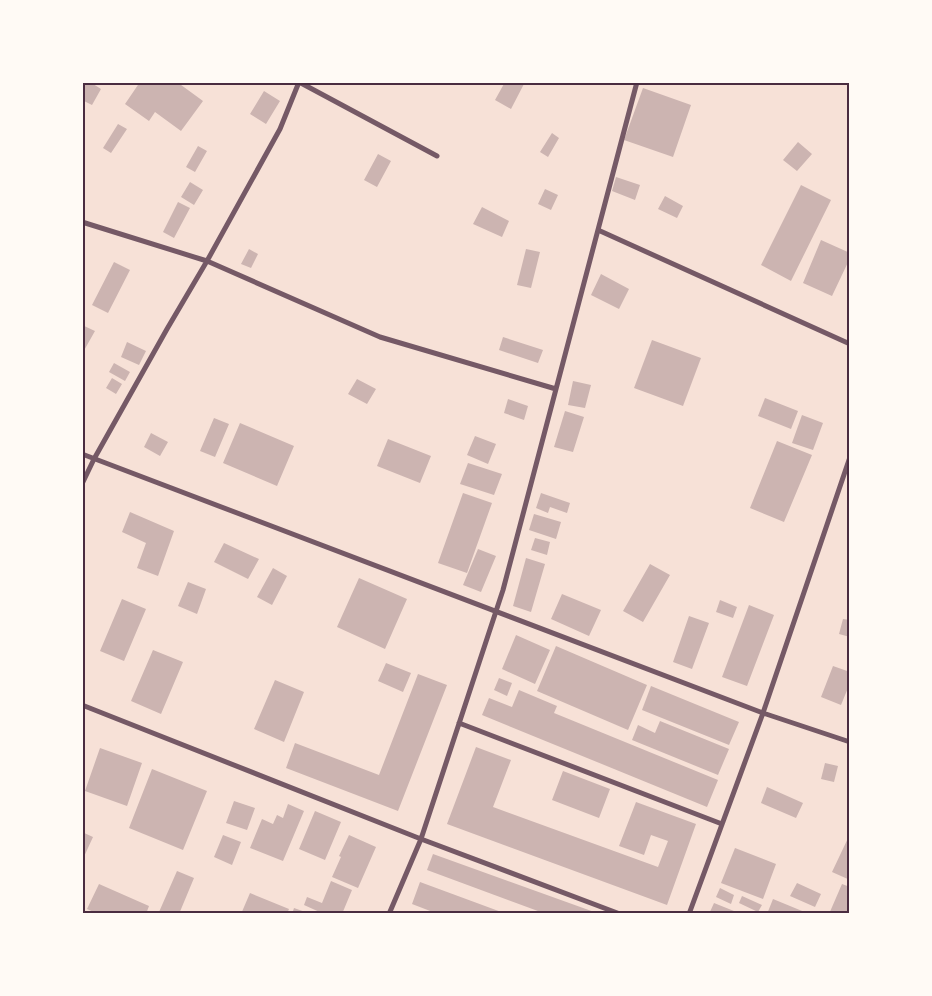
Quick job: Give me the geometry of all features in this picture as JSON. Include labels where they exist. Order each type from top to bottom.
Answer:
[{"type":"street","points":[[82,484],[94,458],[280,129],[299,82],[437,156]]},
{"type":"street","points":[[389,914],[420,839],[503,590],[637,82]]},
{"type":"street","points":[[82,222],[207,261],[380,338],[556,389]]},
{"type":"street","points":[[598,230],[850,344]]},
{"type":"street","points":[[82,454],[763,713],[850,742]]},
{"type":"street","points":[[689,914],[763,713],[850,457]]},
{"type":"street","points":[[82,705],[420,839],[620,914]]},
{"type":"street","points":[[459,722],[722,824]]},
{"type":"building","points":[[82,82],[90,82],[101,89],[92,105],[82,100]]},
{"type":"building","points":[[140,82],[177,82],[203,101],[181,131],[155,112],[149,121],[125,104]]},
{"type":"building","points":[[505,82],[525,82],[511,109],[495,100]]},
{"type":"building","points":[[643,88],[691,105],[673,157],[624,140]]},
{"type":"building","points":[[264,91],[280,101],[266,124],[250,114]]},
{"type":"building","points":[[118,124],[127,129],[111,153],[103,148]]},
{"type":"building","points":[[552,133],[559,138],[548,157],[540,152]]},
{"type":"building","points":[[798,142],[812,154],[797,171],[783,160]]},
{"type":"building","points":[[198,146],[207,151],[195,172],[186,167]]},
{"type":"building","points":[[378,154],[391,161],[377,187],[364,180]]},
{"type":"building","points":[[616,177],[640,185],[635,200],[612,191]]},
{"type":"building","points":[[190,182],[203,190],[194,205],[181,197]]},
{"type":"building","points":[[801,185],[831,200],[791,281],[761,265]]},
{"type":"building","points":[[545,189],[558,195],[551,210],[538,204]]},
{"type":"building","points":[[665,196],[683,206],[677,218],[658,209]]},
{"type":"building","points":[[178,202],[190,208],[174,238],[163,232]]},
{"type":"building","points":[[482,207],[509,221],[502,237],[473,224]]},
{"type":"building","points":[[821,240],[850,253],[850,258],[832,296],[803,283]]},
{"type":"building","points":[[249,249],[258,254],[251,268],[241,264]]},
{"type":"building","points":[[526,249],[540,252],[531,288],[517,285]]},
{"type":"building","points":[[114,262],[130,270],[108,313],[92,305]]},
{"type":"building","points":[[601,274],[629,289],[619,309],[591,295]]},
{"type":"building","points":[[82,325],[95,331],[82,354]]},
{"type":"building","points":[[503,337],[543,350],[538,363],[499,350]]},
{"type":"building","points":[[652,340],[701,358],[683,406],[634,388]]},
{"type":"building","points":[[127,342],[146,351],[139,365],[121,357]]},
{"type":"building","points":[[114,363],[130,372],[125,381],[109,372]]},
{"type":"building","points":[[112,378],[122,384],[116,394],[106,388]]},
{"type":"building","points":[[357,379],[376,389],[367,404],[348,394]]},
{"type":"building","points":[[573,381],[591,385],[585,408],[568,405]]},
{"type":"building","points":[[765,398],[798,411],[791,429],[758,416]]},
{"type":"building","points":[[508,399],[528,406],[524,420],[504,413]]},
{"type":"building","points":[[565,411],[584,417],[573,452],[554,447]]},
{"type":"building","points":[[802,415],[823,423],[813,450],[792,443]]},
{"type":"building","points":[[214,418],[229,424],[215,457],[200,451]]},
{"type":"building","points":[[240,423],[294,446],[277,486],[223,463]]},
{"type":"building","points":[[151,433],[168,442],[160,456],[144,447]]},
{"type":"building","points":[[475,436],[496,444],[488,464],[467,455]]},
{"type":"building","points":[[388,439],[431,456],[420,483],[377,466]]},
{"type":"building","points":[[777,441],[812,455],[784,522],[750,508]]},
{"type":"building","points":[[468,463],[502,474],[494,495],[460,484]]},
{"type":"building","points":[[463,493],[492,503],[467,573],[438,563]]},
{"type":"building","points":[[541,493],[570,503],[567,513],[550,507],[548,513],[536,508]]},
{"type":"building","points":[[130,512],[174,531],[158,576],[137,568],[146,543],[122,532]]},
{"type":"building","points":[[534,514],[561,522],[556,539],[529,530]]},
{"type":"building","points":[[535,538],[550,542],[547,555],[531,550]]},
{"type":"building","points":[[224,543],[259,559],[248,579],[214,562]]},
{"type":"building","points":[[478,549],[496,556],[481,592],[463,585]]},
{"type":"building","points":[[526,558],[545,564],[531,612],[513,606]]},
{"type":"building","points":[[650,564],[670,575],[643,622],[623,611]]},
{"type":"building","points":[[273,568],[287,576],[272,605],[257,597]]},
{"type":"building","points":[[359,578],[407,599],[385,649],[337,627]]},
{"type":"building","points":[[188,582],[206,589],[197,614],[178,606]]},
{"type":"building","points":[[562,594],[601,610],[589,636],[551,619]]},
{"type":"building","points":[[122,599],[146,609],[124,661],[100,651]]},
{"type":"building","points":[[720,600],[737,607],[733,618],[716,612]]},
{"type":"building","points":[[749,605],[774,615],[747,686],[722,677]]},
{"type":"building","points":[[689,616],[709,623],[692,669],[673,662]]},
{"type":"building","points":[[843,619],[850,620],[850,637],[839,634]]},
{"type":"building","points":[[516,635],[550,650],[535,684],[502,669]]},
{"type":"building","points":[[556,646],[647,685],[628,730],[537,691]]},
{"type":"building","points":[[153,650],[183,662],[161,714],[131,701]]},
{"type":"building","points":[[386,663],[411,673],[403,692],[378,681]]},
{"type":"building","points":[[833,666],[850,672],[850,683],[841,705],[821,697]]},
{"type":"building","points":[[418,674],[447,685],[398,811],[286,768],[295,743],[379,775]]},
{"type":"building","points":[[499,678],[512,683],[507,696],[494,690]]},
{"type":"building","points":[[275,680],[304,692],[284,742],[254,729]]},
{"type":"building","points":[[651,686],[739,722],[729,745],[642,710]]},
{"type":"building","points":[[519,690],[557,706],[554,713],[718,780],[707,807],[482,715],[489,698],[512,707]]},
{"type":"building","points":[[660,721],[729,749],[718,775],[632,740],[638,725],[655,733]]},
{"type":"building","points":[[476,747],[511,760],[493,807],[658,867],[668,841],[651,835],[644,855],[619,846],[636,802],[696,824],[667,905],[447,824]]},
{"type":"building","points":[[100,748],[142,763],[127,806],[85,791]]},
{"type":"building","points":[[825,763],[838,766],[834,782],[821,779]]},
{"type":"building","points":[[152,769],[207,791],[183,850],[129,828]]},
{"type":"building","points":[[563,771],[610,789],[599,818],[552,800]]},
{"type":"building","points":[[767,787],[803,803],[796,818],[761,803]]},
{"type":"building","points":[[234,801],[255,808],[247,830],[226,823]]},
{"type":"building","points":[[288,804],[304,811],[283,861],[250,848],[262,819],[273,824],[277,815],[283,818]]},
{"type":"building","points":[[315,811],[341,822],[325,860],[299,849]]},
{"type":"building","points":[[82,832],[93,837],[82,861]]},
{"type":"building","points":[[850,834],[850,880],[832,872]]},
{"type":"building","points":[[223,835],[241,842],[232,865],[214,857]]},
{"type":"building","points":[[349,835],[376,847],[358,888],[332,877]]},
{"type":"building","points":[[735,848],[776,864],[763,899],[721,883]]},
{"type":"building","points":[[433,854],[597,913],[546,914],[427,870]]},
{"type":"building","points":[[177,871],[194,878],[179,914],[163,914],[159,912]]},
{"type":"building","points":[[331,881],[352,890],[342,914],[324,914],[304,905],[307,897],[322,903]]},
{"type":"building","points":[[420,882],[504,914],[438,914],[412,904]]},
{"type":"building","points":[[797,883],[821,894],[815,907],[790,896]]},
{"type":"building","points":[[99,884],[149,906],[146,914],[98,914],[87,909]]},
{"type":"building","points":[[842,884],[850,887],[850,914],[829,914]]},
{"type":"building","points":[[720,888],[734,895],[731,904],[716,897]]},
{"type":"building","points":[[250,893],[289,909],[287,914],[241,914]]},
{"type":"building","points":[[742,896],[762,905],[758,912],[739,903]]},
{"type":"building","points":[[773,899],[807,913],[807,914],[767,914]]},
{"type":"building","points":[[714,903],[739,913],[739,914],[709,914]]},
{"type":"building","points":[[294,908],[308,913],[308,914],[292,914]]}]
